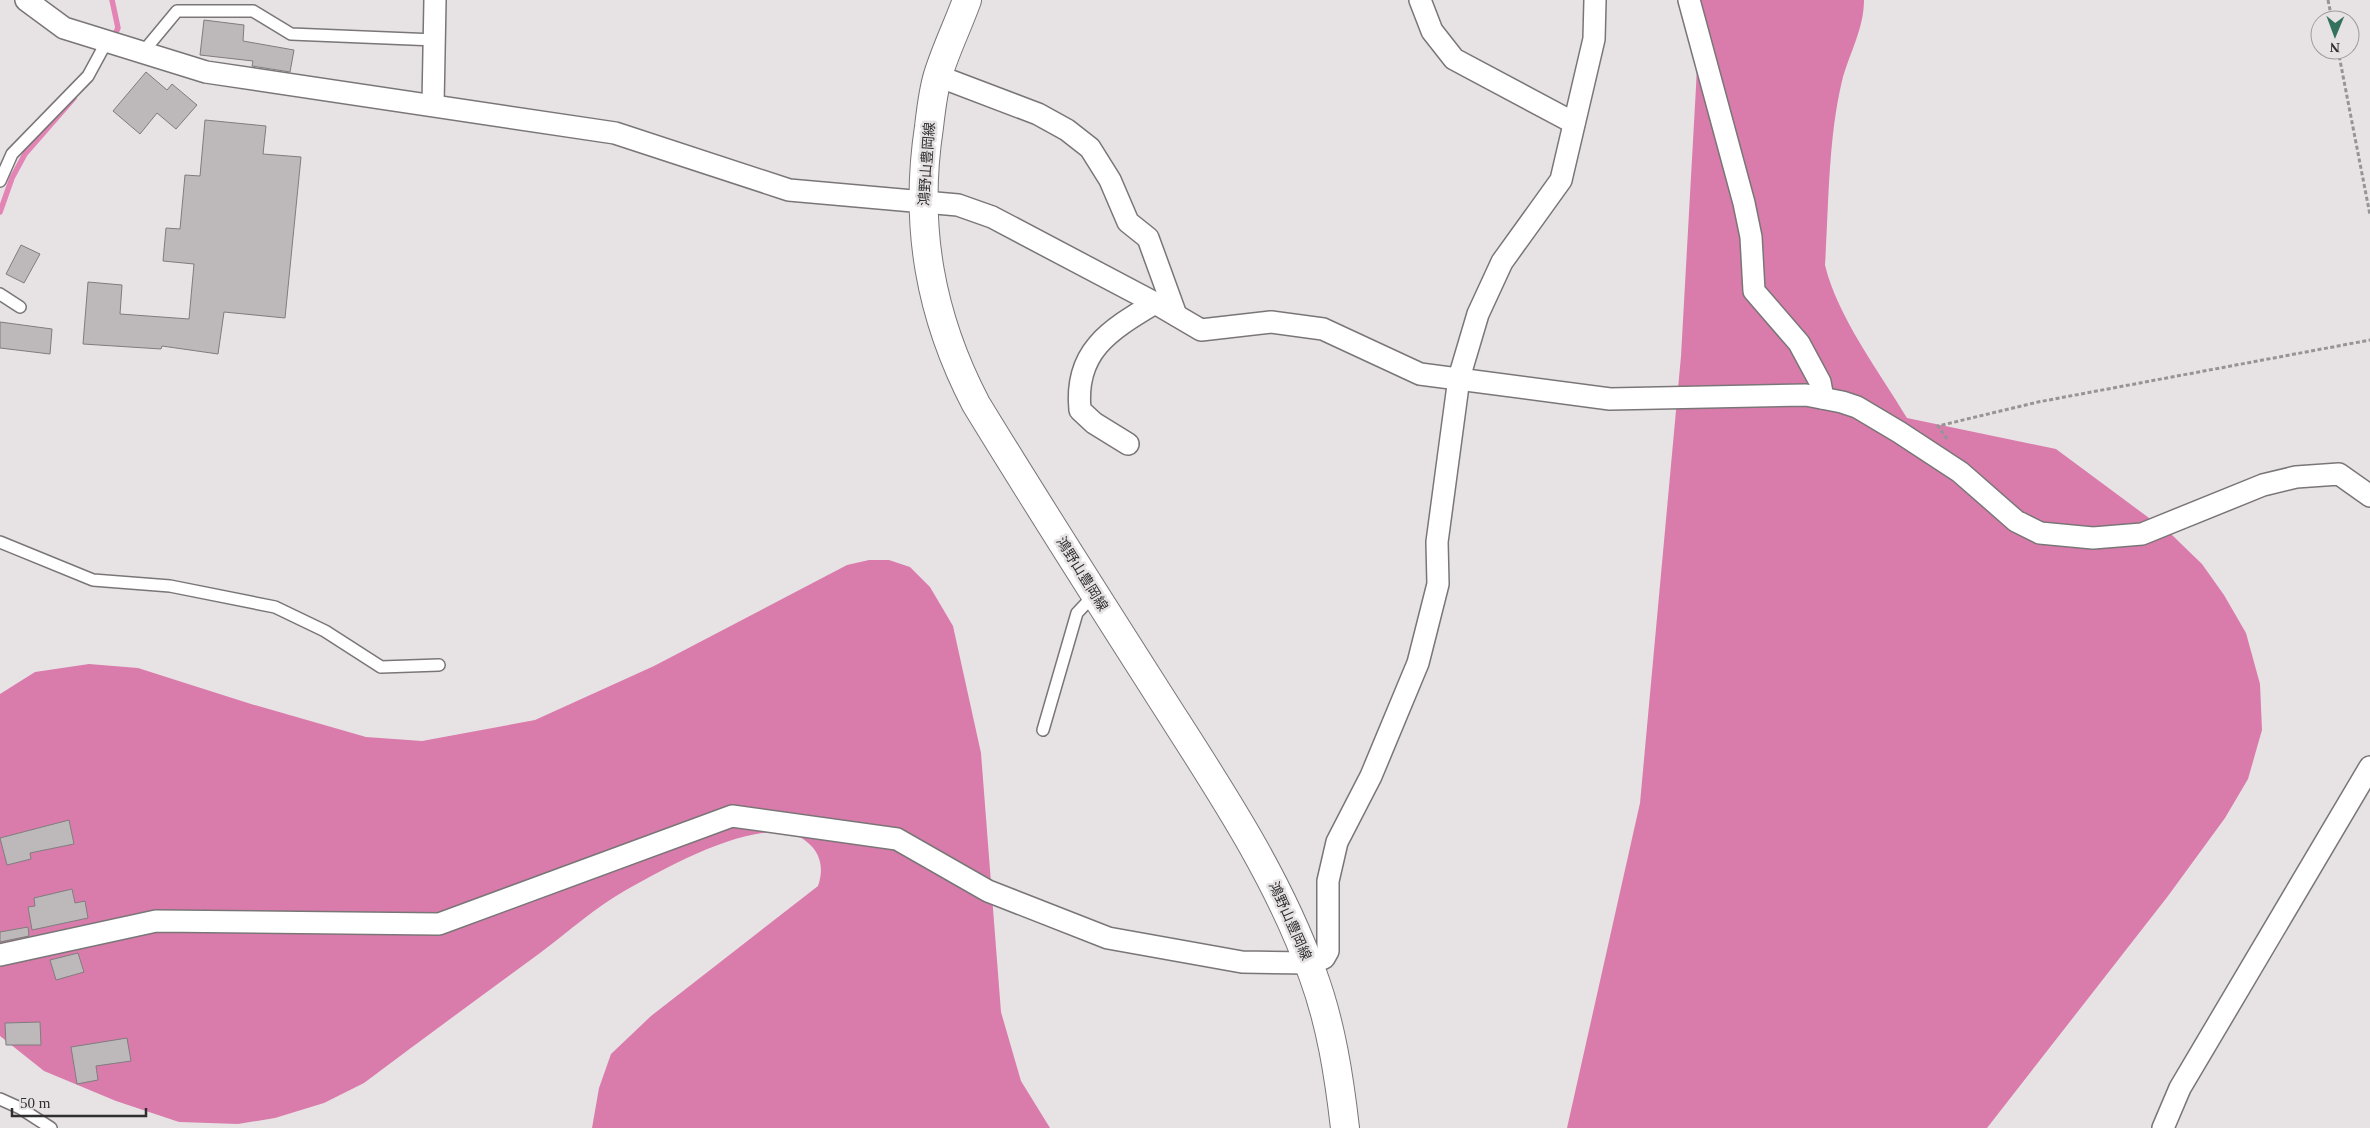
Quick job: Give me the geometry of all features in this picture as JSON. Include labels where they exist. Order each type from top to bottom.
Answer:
[{"type":"main road","name":"鴻野山豊岡線","points":[[967,0],[938,76],[925,151],[922,200],[926,244],[936,306],[960,371],[986,420],[1247,835],[1276,887],[1309,963],[1334,1049],[1346,1128]]},
{"type":"street","points":[[26,0],[64,28],[206,72],[615,133],[789,190],[922,200],[958,205],[992,217],[1155,302],[1201,330],[1271,322],[1323,329],[1420,374],[1610,399],[1751,395],[1806,395],[1823,398],[1857,407],[1960,472],[2016,521],[2040,533],[2093,538],[2142,534],[2263,485],[2296,477],[2339,474],[2370,496]]},
{"type":"street","points":[[433,105],[435,0]]},
{"type":"street","points":[[1420,0],[1432,31],[1454,59],[1574,123]]},
{"type":"street","points":[[0,955],[156,921],[439,924],[732,816],[897,839],[988,891],[1108,938],[1242,962],[1309,963],[1324,958],[1328,951],[1328,881],[1337,842],[1371,776],[1418,663],[1438,584],[1437,542],[1459,378],[1478,314],[1502,262],[1561,180],[1594,39],[1595,0]]},
{"type":"street","points":[[1690,0],[1744,203],[1751,237],[1754,291],[1799,343],[1820,382],[1823,398]]},
{"type":"street","points":[[938,76],[1038,114],[1067,130],[1090,148],[1110,180],[1128,222],[1148,238],[1176,315]]},
{"type":"street","points":[[1128,444],[1094,423],[1080,410],[1078,391],[1082,371],[1096,348],[1114,328],[1155,302]]},
{"type":"street","points":[[2163,1128],[2180,1088],[2370,767]]},
{"type":"lane","points":[[143,52],[177,10],[253,11],[291,34],[434,40]]},
{"type":"lane","points":[[0,181],[12,154],[88,76],[107,41]]},
{"type":"lane","points":[[0,294],[20,307]]},
{"type":"lane","points":[[0,542],[93,580],[170,586],[275,607],[326,631],[381,667],[439,664]]},
{"type":"lane","points":[[1043,730],[1077,613],[1095,594]]},
{"type":"lane","points":[[0,1099],[20,1108],[51,1128]]},
{"type":"path","points":[[2340,60],[2370,215]]},
{"type":"path","points":[[1960,472],[1963,461],[1938,426],[2038,402],[2370,340]]},
{"type":"shaded area","points":[[1684,0],[1864,0],[1862,21],[1845,71],[1837,103],[1830,172],[1825,265],[1839,304],[1860,344],[1907,418],[2056,449],[2172,535],[2202,564],[2224,595],[2246,633],[2260,684],[2262,730],[2248,779],[2225,818],[2168,896],[1987,1128],[1567,1128],[1640,803],[1681,356],[1696,87],[1698,42]]},
{"type":"shaded area","points":[[869,560],[889,560],[910,567],[930,587],[953,626],[981,753],[1001,1012],[1021,1081],[1050,1128],[592,1128],[599,1088],[611,1054],[651,1016],[818,886],[821,868],[818,856],[812,846],[790,833],[768,832],[716,845],[643,881],[593,912],[364,1083],[324,1103],[275,1118],[238,1124],[179,1122],[116,1101],[44,1071],[0,1036],[0,694],[35,672],[89,664],[138,668],[251,704],[366,737],[422,741],[535,720],[654,666],[847,565]]},
{"type":"building","points":[[204,20],[244,25],[243,41],[294,50],[290,72],[252,66],[253,61],[200,55]]},
{"type":"building","points":[[146,72],[167,90],[172,84],[197,105],[176,129],[157,113],[140,134],[113,111]]},
{"type":"building","points":[[205,120],[266,126],[263,154],[301,157],[285,318],[224,312],[218,354],[162,346],[161,349],[83,344],[88,282],[122,285],[120,314],[189,319],[194,264],[163,261],[166,228],[180,229],[185,175],[200,176]]},
{"type":"building","points":[[21,245],[40,254],[24,283],[6,274]]},
{"type":"building","points":[[0,322],[52,329],[50,354],[0,348]]},
{"type":"building","points":[[69,820],[74,844],[30,853],[31,859],[7,865],[0,838]]},
{"type":"building","points":[[72,889],[75,903],[85,901],[88,918],[32,930],[28,907],[35,906],[34,898]]},
{"type":"building","points":[[28,927],[29,936],[0,942],[0,932]]},
{"type":"building","points":[[78,953],[84,972],[56,980],[50,960]]},
{"type":"building","points":[[40,1022],[41,1045],[6,1045],[5,1023]]},
{"type":"building","points":[[127,1038],[131,1061],[96,1066],[98,1080],[77,1084],[71,1047]]},
{"type":"waterway","points":[[112,0],[118,28],[113,38]]},
{"type":"waterway","points":[[0,212],[12,178],[25,154],[74,98]]}]
